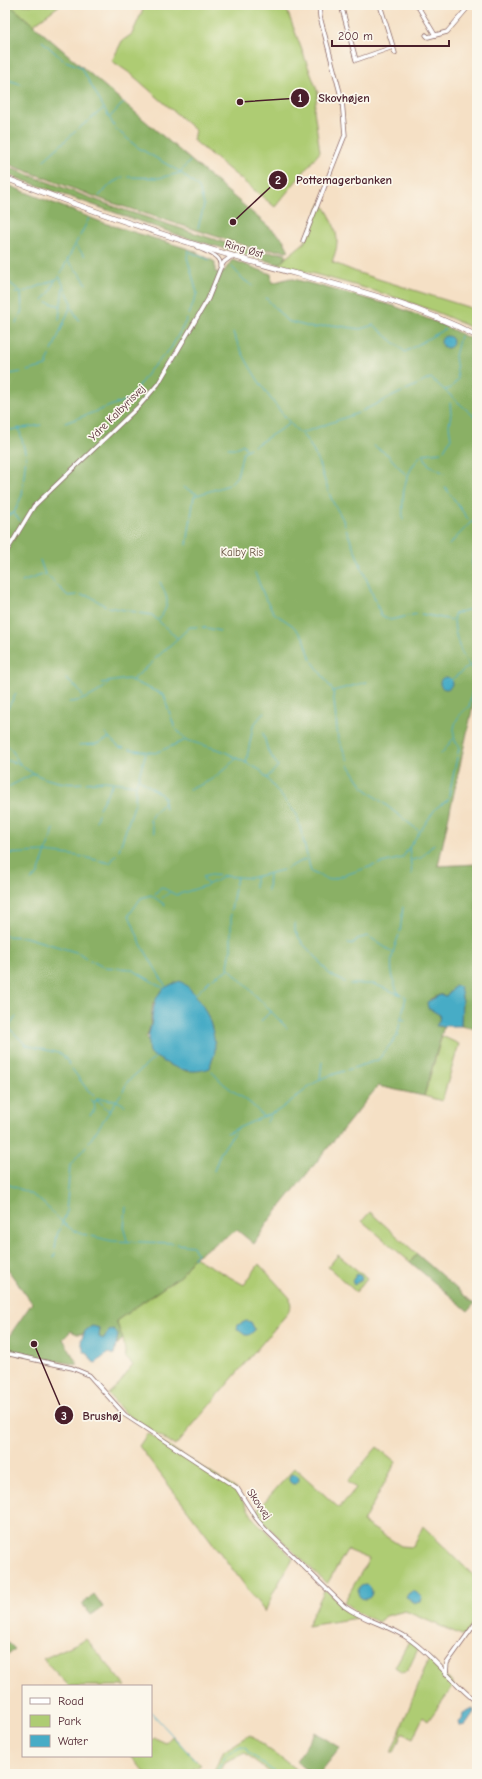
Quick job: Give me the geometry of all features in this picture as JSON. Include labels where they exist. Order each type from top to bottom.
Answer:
[{"type":"main road","name":"Ring Øst","points":[[5,178],[99,213],[193,244],[393,302],[440,319],[477,336]]},
{"type":"street","points":[[303,241],[345,135],[342,100],[320,17],[319,5]]},
{"type":"street","points":[[341,5],[356,60],[393,47]]},
{"type":"street","points":[[380,5],[395,53]]},
{"type":"street","points":[[417,5],[434,35]]},
{"type":"street","points":[[426,35],[428,37],[447,32],[470,5]]},
{"type":"street","points":[[193,244],[218,258],[221,262],[220,270]]},
{"type":"street","name":"Ydre Kalbyrisvej","points":[[5,554],[34,506],[139,406],[158,384],[208,299],[224,262],[232,256]]},
{"type":"street","name":"Skovvej","points":[[5,1353],[72,1368],[89,1375],[116,1407],[125,1415],[236,1488],[265,1529],[344,1606],[355,1614],[394,1630],[408,1638],[438,1665],[456,1685],[477,1702]]},
{"type":"street","points":[[446,1674],[447,1663],[477,1621]]},
{"type":"street","points":[[438,1665],[447,1663]]},
{"type":"green space","points":[[5,5],[10,5],[283,239],[289,251],[254,249],[109,202],[5,163]]},
{"type":"green space","points":[[10,5],[60,5],[33,25]]},
{"type":"green space","points":[[145,5],[285,5],[318,93],[314,110],[320,152],[275,207],[193,140],[195,130],[131,74],[112,61],[122,41],[132,34]]},
{"type":"green space","points":[[5,166],[118,208],[241,248],[262,252],[285,253],[286,256],[284,260],[278,264],[184,237],[5,174]]},
{"type":"green space","name":"Kalby Ris","points":[[5,184],[104,223],[192,250],[215,262],[215,272],[223,273],[232,260],[271,274],[272,283],[290,278],[394,306],[441,324],[477,342],[477,687],[438,866],[477,864],[477,1029],[461,1026],[462,997],[455,986],[446,996],[440,995],[430,999],[432,1010],[440,1015],[440,1027],[444,1026],[424,1096],[378,1086],[268,1222],[254,1244],[237,1230],[194,1257],[180,1276],[116,1321],[123,1339],[117,1345],[118,1335],[109,1331],[103,1339],[99,1337],[100,1328],[85,1331],[83,1334],[77,1334],[71,1331],[63,1339],[78,1365],[5,1351],[5,1342],[32,1303],[5,1266]],"holes":[[[153,1002],[188,1072],[146,1039],[150,1027]]]},
{"type":"green space","points":[[321,203],[330,216],[337,238],[337,245],[332,262],[359,273],[474,309],[477,307],[477,331],[455,320],[406,301],[278,264],[305,242]]},
{"type":"green space","points":[[442,1036],[459,1044],[442,1101],[424,1096]]},
{"type":"green space","points":[[370,1212],[417,1254],[410,1262],[362,1221]]},
{"type":"green space","points":[[417,1254],[474,1304],[468,1311],[410,1262]]},
{"type":"green space","points":[[338,1255],[367,1278],[356,1292],[328,1267]]},
{"type":"green space","points":[[194,1257],[244,1285],[259,1264],[290,1298],[291,1307],[287,1314],[175,1446],[125,1413],[108,1394],[119,1384],[133,1365],[126,1358],[123,1339],[116,1321],[180,1276]]},
{"type":"green space","points":[[148,1433],[236,1489],[254,1519],[293,1558],[273,1593],[265,1612],[139,1446]]},
{"type":"green space","points":[[377,1447],[396,1462],[363,1522],[401,1546],[413,1547],[423,1526],[477,1579],[477,1618],[464,1636],[405,1611],[386,1616],[378,1622],[356,1612],[344,1602],[369,1559],[347,1550],[327,1584],[258,1517],[255,1512],[295,1468],[339,1508],[356,1488],[348,1481]]},
{"type":"green space","points":[[325,1589],[357,1618],[307,1626]]},
{"type":"green space","points":[[94,1594],[103,1607],[91,1615],[82,1604]]},
{"type":"green space","points":[[86,1639],[125,1685],[68,1685],[43,1659]]},
{"type":"green space","points":[[7,1641],[15,1649],[5,1656],[5,1642]]},
{"type":"green space","points":[[409,1641],[418,1649],[408,1670],[402,1672],[395,1667]]},
{"type":"green space","points":[[429,1658],[454,1685],[428,1721],[423,1717],[413,1738],[402,1733],[394,1753],[391,1753]]},
{"type":"green space","points":[[315,1732],[340,1748],[319,1774],[312,1774],[296,1761]]},
{"type":"green space","points":[[250,1735],[302,1774],[272,1774],[245,1753],[225,1762],[220,1774],[212,1774],[224,1751]]},
{"type":"green space","points":[[172,1736],[201,1765],[185,1774],[146,1774],[132,1757],[152,1757],[152,1740],[155,1738],[166,1743]]},
{"type":"water","points":[[447,336],[451,338],[453,342],[451,346],[447,348],[443,346],[441,342],[443,338]]},
{"type":"water","points":[[444,677],[448,677],[452,683],[448,689],[444,689],[440,685],[440,681]]},
{"type":"water","points":[[180,981],[188,987],[200,1002],[212,1030],[215,1050],[209,1068],[193,1071],[185,1070],[170,1065],[149,1053],[149,1036],[153,1009],[157,997],[165,988]]},
{"type":"water","points":[[455,986],[460,987],[462,997],[461,1026],[436,1026],[440,1015],[428,1008],[427,1002],[440,995],[446,996]]},
{"type":"water","points":[[357,1274],[361,1276],[362,1279],[354,1285],[352,1281]]},
{"type":"water","points":[[246,1321],[251,1322],[255,1330],[249,1335],[245,1335],[237,1329],[238,1325]]},
{"type":"water","points":[[92,1326],[100,1328],[99,1337],[103,1339],[109,1331],[114,1329],[118,1335],[114,1355],[108,1353],[96,1363],[93,1362],[87,1352],[84,1352],[81,1341],[85,1331]]},
{"type":"water","points":[[292,1474],[296,1474],[298,1475],[298,1483],[292,1484],[289,1481],[289,1477]]},
{"type":"water","points":[[365,1585],[370,1587],[372,1592],[370,1597],[365,1599],[360,1597],[358,1592],[360,1587]]},
{"type":"water","points":[[414,1590],[422,1598],[421,1602],[416,1603],[406,1598],[408,1594]]},
{"type":"water","points":[[473,1708],[474,1712],[465,1725],[460,1726],[459,1722],[462,1720],[463,1713]]},
{"type":"waterway","points":[[42,41],[63,60],[81,67],[114,126]]},
{"type":"waterway","points":[[5,79],[24,85]]},
{"type":"waterway","points":[[110,117],[124,102]]},
{"type":"waterway","points":[[78,129],[103,109]]},
{"type":"waterway","points":[[116,129],[137,147],[180,172]]},
{"type":"waterway","points":[[43,161],[76,131]]},
{"type":"waterway","points":[[190,161],[180,172],[199,188],[204,205],[198,228]]},
{"type":"waterway","points":[[128,177],[159,178],[180,173]]},
{"type":"waterway","points":[[99,196],[112,183],[123,177]]},
{"type":"waterway","points":[[5,199],[9,189]]},
{"type":"waterway","points":[[80,236],[89,218]]},
{"type":"waterway","points":[[61,273],[78,239]]},
{"type":"waterway","points":[[76,246],[85,256]]},
{"type":"waterway","points":[[189,250],[187,257],[197,293],[189,315]]},
{"type":"waterway","points":[[190,252],[210,260]]},
{"type":"waterway","points":[[68,261],[86,284]]},
{"type":"waterway","points":[[232,267],[244,280],[253,286]]},
{"type":"waterway","points":[[52,351],[72,303],[59,276]]},
{"type":"waterway","points":[[15,293],[27,291],[59,278]]},
{"type":"waterway","points":[[6,280],[21,292],[22,310],[16,323]]},
{"type":"waterway","points":[[43,300],[50,292],[55,280]]},
{"type":"waterway","points":[[59,320],[63,287]]},
{"type":"waterway","points":[[266,298],[287,321],[313,328],[332,325],[360,329],[374,325],[405,352],[445,329]]},
{"type":"waterway","points":[[47,302],[61,306]]},
{"type":"waterway","points":[[71,307],[79,320]]},
{"type":"waterway","points":[[65,423],[129,399],[150,370],[171,348],[187,319]]},
{"type":"waterway","points":[[233,333],[251,369],[266,392],[282,414],[304,437],[310,446],[318,460],[334,505],[345,525]]},
{"type":"waterway","points":[[445,390],[451,388],[458,379],[455,356],[460,336]]},
{"type":"waterway","points":[[27,371],[46,366],[50,355]]},
{"type":"waterway","points":[[5,375],[21,372]]},
{"type":"waterway","points":[[362,411],[431,378],[477,419]]},
{"type":"waterway","points":[[444,450],[451,438],[449,425],[451,414],[450,403]]},
{"type":"waterway","points":[[302,433],[358,413]]},
{"type":"waterway","points":[[254,446],[289,424]]},
{"type":"waterway","points":[[5,431],[41,425]]},
{"type":"waterway","points":[[19,428],[26,456],[22,495],[14,513],[20,521]]},
{"type":"waterway","points":[[228,448],[236,448],[243,444],[246,449]]},
{"type":"waterway","points":[[374,446],[387,454],[406,475]]},
{"type":"waterway","points":[[187,545],[194,496],[229,485],[237,476],[243,452],[250,448]]},
{"type":"waterway","points":[[403,520],[405,485],[411,469],[422,454],[441,452]]},
{"type":"waterway","points":[[423,455],[429,465],[444,473]]},
{"type":"waterway","points":[[183,487],[197,494]]},
{"type":"waterway","points":[[445,487],[468,519]]},
{"type":"waterway","points":[[5,516],[14,513]]},
{"type":"waterway","points":[[449,545],[471,522],[477,522]]},
{"type":"waterway","points":[[346,529],[381,615],[390,620],[417,614]]},
{"type":"waterway","points":[[474,574],[472,562],[477,540]]},
{"type":"waterway","points":[[40,560],[45,574],[54,582]]},
{"type":"waterway","points":[[255,573],[266,600],[274,613],[292,625],[304,638],[311,660]]},
{"type":"waterway","points":[[22,582],[45,574]]},
{"type":"waterway","points":[[475,577],[477,585]]},
{"type":"waterway","points":[[159,619],[167,605],[165,593],[160,582]]},
{"type":"waterway","points":[[57,585],[68,596],[77,595]]},
{"type":"waterway","points":[[81,595],[90,596],[105,606]]},
{"type":"waterway","points":[[108,607],[136,612]]},
{"type":"waterway","points":[[477,607],[454,614],[455,629],[462,654],[471,668],[477,672]]},
{"type":"waterway","points":[[139,613],[152,615],[177,638]]},
{"type":"waterway","points":[[421,614],[452,620]]},
{"type":"waterway","points":[[155,659],[190,627],[197,627]]},
{"type":"waterway","points":[[202,627],[220,631]]},
{"type":"waterway","points":[[132,680],[153,662]]},
{"type":"waterway","points":[[313,662],[333,691],[338,739],[348,760]]},
{"type":"waterway","points":[[451,680],[469,666]]},
{"type":"waterway","points":[[378,864],[402,858],[436,808],[448,800],[459,748],[459,745],[456,743],[454,738],[454,727],[458,718],[469,707],[476,672]]},
{"type":"waterway","points":[[66,679],[77,688],[83,697]]},
{"type":"waterway","points":[[101,683],[128,679],[164,695],[166,701]]},
{"type":"waterway","points":[[333,691],[367,682]]},
{"type":"waterway","points":[[69,702],[74,702],[90,696],[109,683]]},
{"type":"waterway","points":[[5,709],[7,709],[16,694]]},
{"type":"waterway","points":[[166,703],[175,728]]},
{"type":"waterway","points":[[246,763],[253,726],[264,712]]},
{"type":"waterway","points":[[177,730],[186,740],[223,751],[260,770],[297,815],[311,872],[330,880],[375,865]]},
{"type":"waterway","points":[[263,733],[268,751],[278,766],[267,778]]},
{"type":"waterway","points":[[105,734],[119,747],[124,748]]},
{"type":"waterway","points":[[79,745],[96,744],[110,738]]},
{"type":"waterway","points":[[441,754],[453,739]]},
{"type":"waterway","points":[[129,749],[155,753],[186,740]]},
{"type":"waterway","points":[[5,745],[11,749],[22,766],[35,774],[59,782],[75,784],[82,783]]},
{"type":"waterway","points":[[135,801],[136,785],[146,753]]},
{"type":"waterway","points":[[189,789],[210,780],[236,759]]},
{"type":"waterway","points":[[5,760],[20,764]]},
{"type":"waterway","points":[[349,765],[364,788],[419,831]]},
{"type":"waterway","points":[[6,788],[35,773]]},
{"type":"waterway","points":[[139,779],[166,798]]},
{"type":"waterway","points":[[86,783],[105,781],[135,785]]},
{"type":"waterway","points":[[99,808],[113,783]]},
{"type":"waterway","points":[[163,797],[165,809]]},
{"type":"waterway","points":[[119,850],[135,803]]},
{"type":"waterway","points":[[154,833],[150,820],[153,813],[164,803]]},
{"type":"waterway","points":[[96,821],[98,814]]},
{"type":"waterway","points":[[31,880],[38,874],[54,829]]},
{"type":"waterway","points":[[412,860],[421,858],[434,844]]},
{"type":"waterway","points":[[409,847],[412,874]]},
{"type":"waterway","points":[[5,854],[45,852],[78,856],[110,863],[116,855]]},
{"type":"waterway","points":[[287,868],[306,859]]},
{"type":"waterway","points":[[155,894],[161,887],[176,895],[205,886],[225,876],[250,878],[283,870]]},
{"type":"waterway","points":[[268,891],[269,874]]},
{"type":"waterway","points":[[208,884],[205,882],[203,877],[210,875],[225,876]]},
{"type":"waterway","points":[[231,910],[237,877]]},
{"type":"waterway","points":[[255,877],[255,888]]},
{"type":"waterway","points":[[162,898],[169,893]]},
{"type":"waterway","points":[[165,905],[151,895],[141,898],[129,915],[141,944],[166,987]]},
{"type":"waterway","points":[[400,932],[403,907]]},
{"type":"waterway","points":[[231,914],[231,949],[228,967],[287,1028]]},
{"type":"waterway","points":[[295,923],[295,931],[303,944],[316,957],[330,975],[345,982]]},
{"type":"waterway","points":[[398,994],[393,978],[391,964],[393,951],[399,935]]},
{"type":"waterway","points":[[5,936],[25,937],[79,953],[86,958]]},
{"type":"waterway","points":[[348,943],[354,944],[357,939],[368,936],[392,952]]},
{"type":"waterway","points":[[90,960],[103,967],[131,969],[165,989]]},
{"type":"waterway","points":[[213,978],[229,969]]},
{"type":"waterway","points":[[195,995],[210,980]]},
{"type":"waterway","points":[[350,984],[374,984],[401,995]]},
{"type":"waterway","points":[[404,996],[406,997],[401,1019],[405,1020]]},
{"type":"waterway","points":[[261,1021],[271,1011]]},
{"type":"waterway","points":[[5,1016],[9,1028],[26,1045],[62,1054],[70,1065]]},
{"type":"waterway","points":[[5,1032],[16,1017]]},
{"type":"waterway","points":[[347,1070],[378,1060],[397,1036],[401,1019]]},
{"type":"waterway","points":[[123,1091],[128,1081],[157,1056]]},
{"type":"waterway","points":[[320,1079],[322,1062]]},
{"type":"waterway","points":[[72,1069],[86,1088],[110,1112]]},
{"type":"waterway","points":[[212,1071],[217,1078],[251,1104],[263,1117]]},
{"type":"waterway","points":[[227,1133],[279,1110],[320,1079],[344,1071]]},
{"type":"waterway","points":[[89,1142],[121,1094]]},
{"type":"waterway","points":[[97,1098],[115,1100],[125,1105]]},
{"type":"waterway","points":[[90,1099],[94,1102],[98,1100]]},
{"type":"waterway","points":[[90,1115],[95,1109],[94,1102]]},
{"type":"waterway","points":[[266,1124],[271,1114]]},
{"type":"waterway","points":[[214,1171],[220,1154],[237,1128]]},
{"type":"waterway","points":[[55,1249],[57,1235],[66,1214],[70,1165],[86,1146]]},
{"type":"waterway","points":[[5,1183],[27,1192],[44,1204],[67,1226],[87,1235]]},
{"type":"waterway","points":[[126,1207],[124,1230],[127,1240]]},
{"type":"waterway","points":[[91,1236],[112,1241],[173,1243]]},
{"type":"waterway","points":[[177,1244],[193,1246],[197,1254],[193,1257],[194,1259]]},
{"type":"waterway","points":[[54,1257],[55,1253]]},
{"type":"waterway","points":[[152,1713],[196,1761]]},
{"type":"waterway","points":[[215,1774],[227,1754],[241,1746],[245,1747],[248,1752],[277,1774]]},
{"type":"place","name":"Skovhøjen","points":[[240,102]]},
{"type":"place","name":"Pottemagerbanken","points":[[233,222]]},
{"type":"place","name":"Brushøj","points":[[34,1344]]}]
